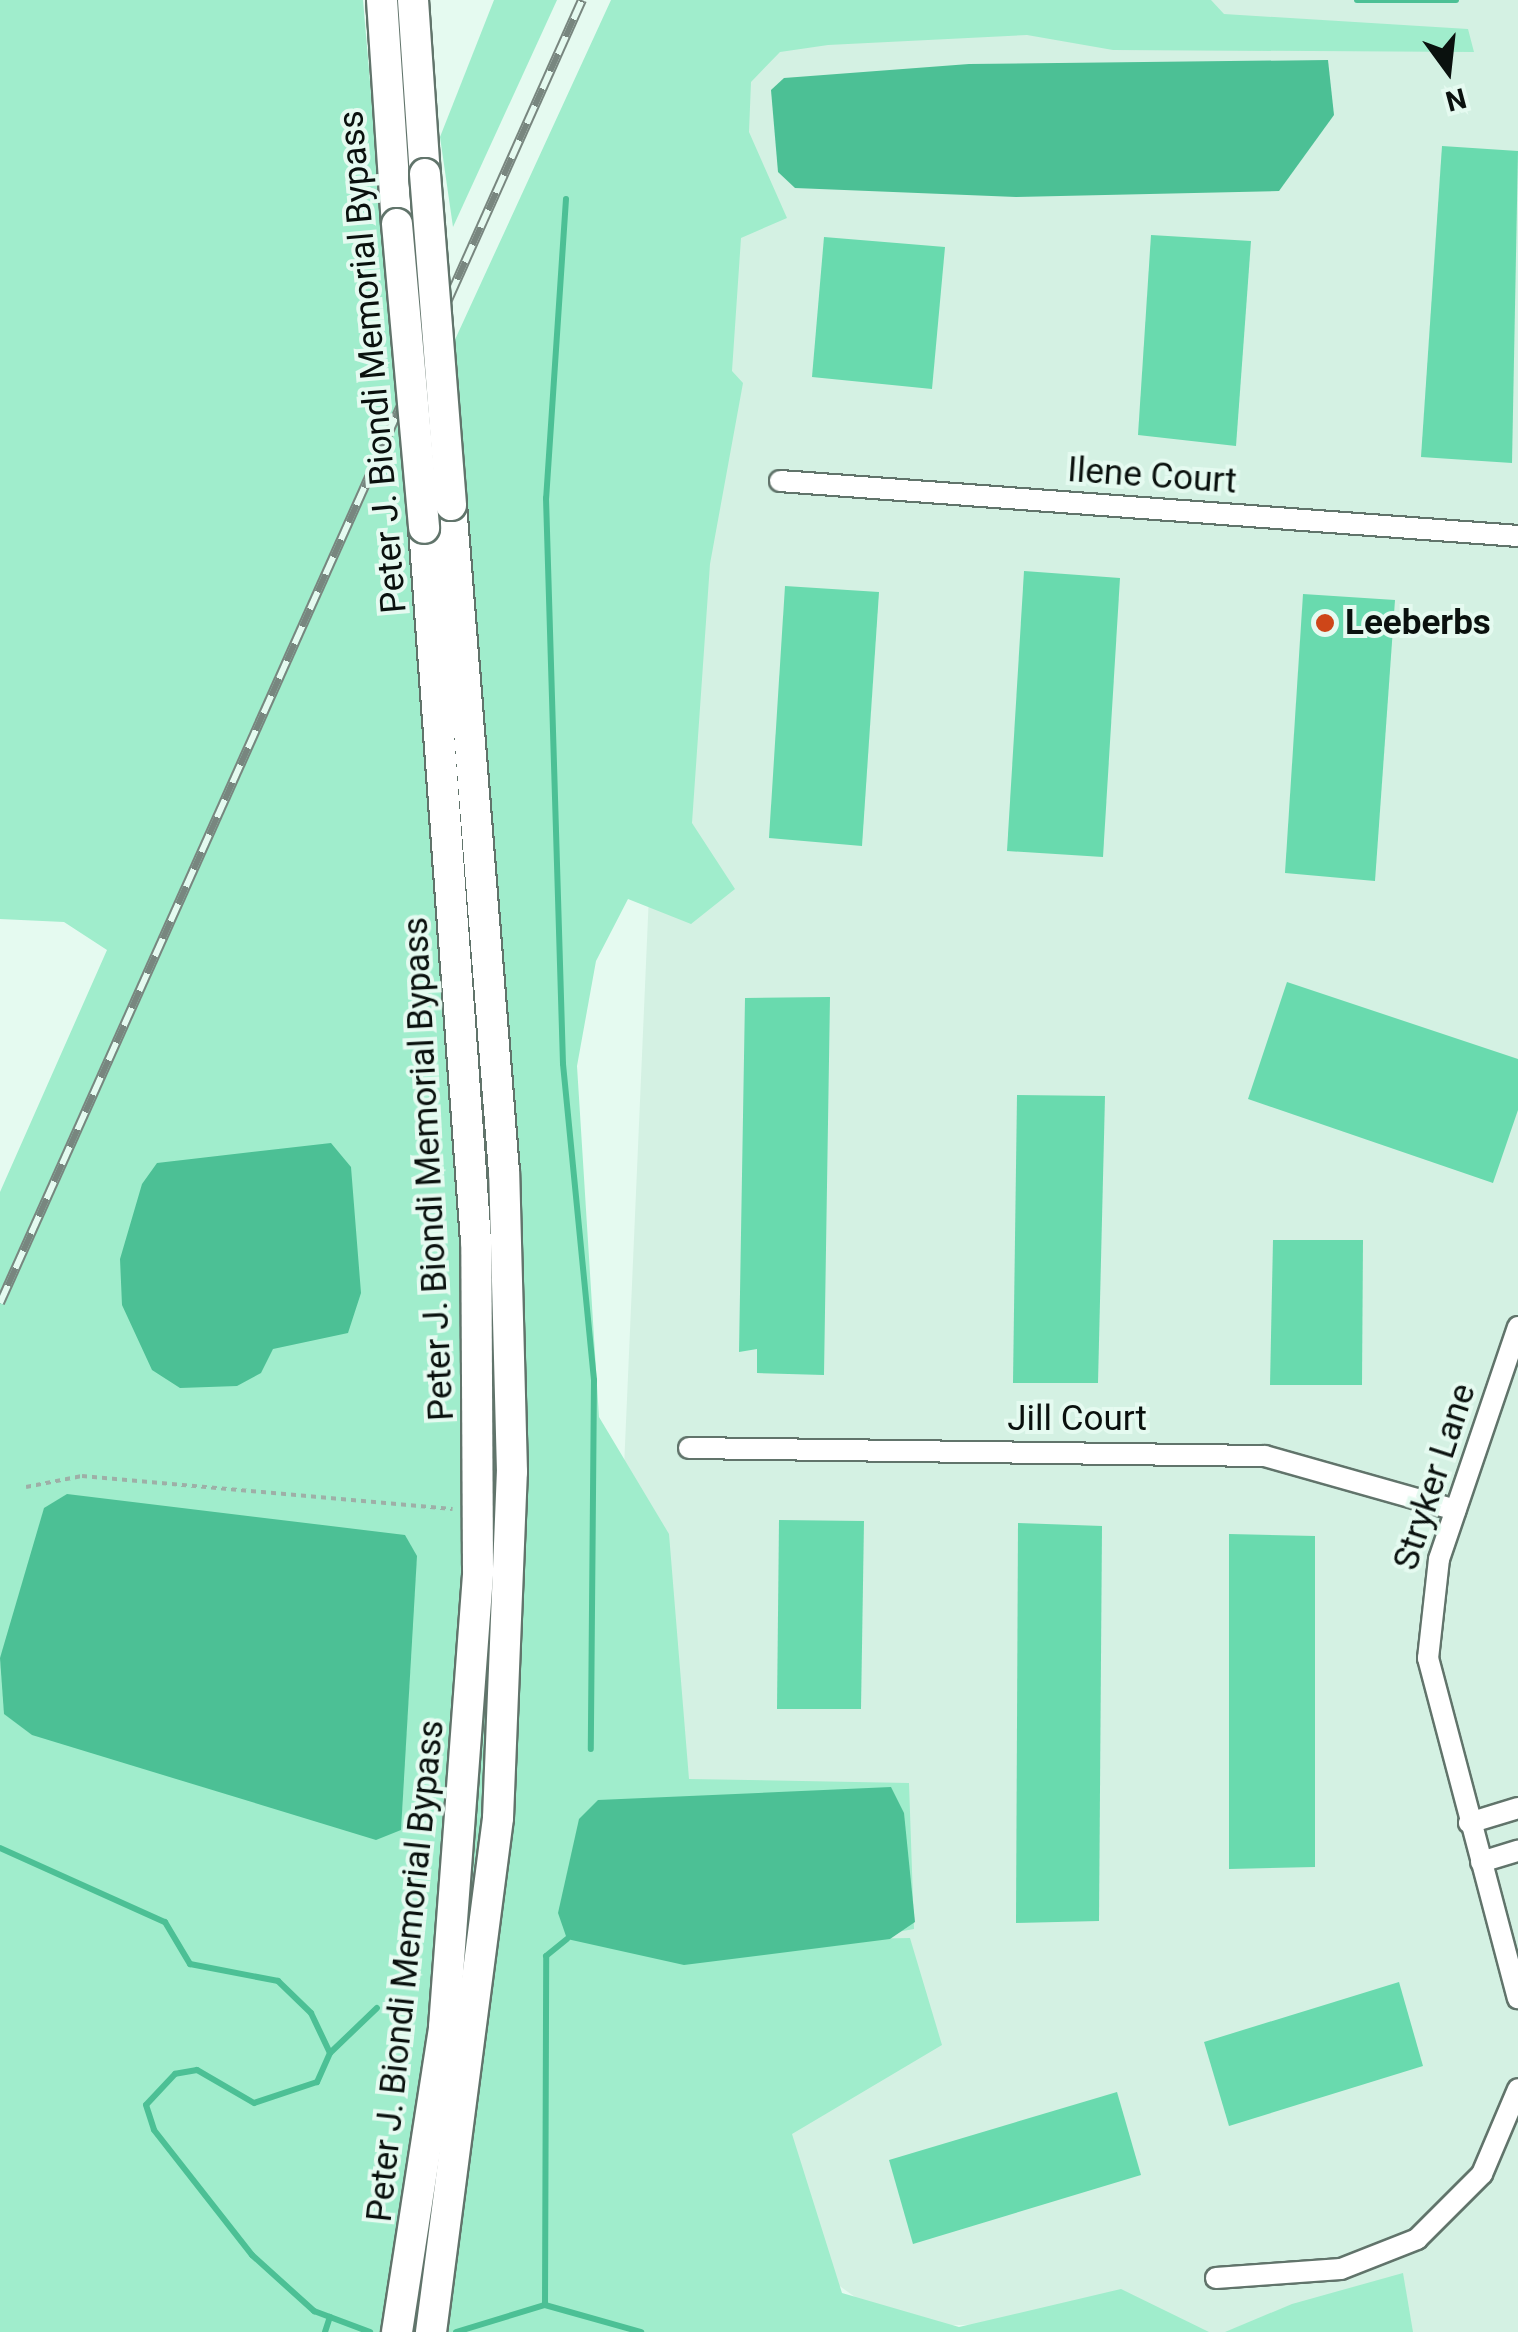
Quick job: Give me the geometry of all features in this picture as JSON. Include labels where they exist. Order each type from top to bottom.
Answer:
[{"type":"highway","name":"Peter J. Biondi Memorial Bypass","points":[[382,0],[424,528],[480,1383],[465,1829],[414,2239],[396,2332]]},
{"type":"highway","name":"Peter J. Biondi Memorial Bypass","points":[[413,0],[504,1172],[512,1472],[498,1818],[431,2332]]},
{"type":"street","name":"Ilene Court","points":[[780,481],[1518,536]]},
{"type":"street","name":"Stryker Lane","points":[[1518,1327],[1433,1582],[1428,1658],[1518,1998]]},
{"type":"street","name":"Jill Court","points":[[689,1448],[1250,1455],[1306,1461],[1456,1510]]},
{"type":"street","points":[[1469,1823],[1518,1808]]},
{"type":"street","points":[[1481,1862],[1518,1851]]},
{"type":"street","points":[[1216,2278],[1342,2269],[1417,2239],[1482,2174],[1518,2089]]},
{"type":"path","points":[[26,1487],[82,1476],[437,1509]]},
{"type":"shaded area","points":[[0,0],[363,0],[402,455],[611,0],[1211,0],[1224,14],[1468,29],[1474,52],[1113,50],[1027,35],[828,45],[780,52],[751,82],[749,132],[787,218],[741,238],[732,371],[743,383],[710,564],[692,823],[735,889],[691,924],[628,899],[596,961],[577,1066],[599,1417],[669,1534],[689,1779],[909,1783],[914,1929],[857,1939],[910,1938],[942,2045],[792,2134],[842,2293],[959,2327],[1121,2289],[1209,2332],[0,2332],[0,1192],[107,950],[64,922],[0,919]]},
{"type":"shaded area","points":[[494,0],[557,0],[453,227],[440,137]]},
{"type":"shaded area","points":[[688,0],[1518,0],[1518,2332],[1178,2332],[1147,2319],[897,2327],[827,2277],[611,1766]]},
{"type":"shaded area","points":[[1328,60],[1334,115],[1279,191],[1016,197],[795,188],[778,172],[771,90],[784,78],[969,64]]},
{"type":"shaded area","points":[[331,1143],[351,1167],[361,1293],[348,1333],[273,1349],[261,1373],[237,1386],[180,1388],[152,1370],[122,1305],[120,1259],[142,1184],[157,1163]]},
{"type":"shaded area","points":[[67,1494],[405,1535],[417,1556],[401,1830],[376,1840],[32,1735],[4,1714],[0,1658],[44,1508]]},
{"type":"shaded area","points":[[891,1787],[904,1813],[915,1922],[890,1939],[684,1965],[567,1939],[558,1913],[579,1819],[598,1800]]},
{"type":"shaded area","points":[[1403,2273],[1413,2332],[1225,2332],[1292,2304]]},
{"type":"building","points":[[1442,146],[1518,151],[1512,463],[1421,457]]},
{"type":"building","points":[[1151,235],[1251,241],[1236,446],[1138,435]]},
{"type":"building","points":[[824,237],[945,247],[932,389],[812,377]]},
{"type":"building","points":[[1024,571],[1120,578],[1103,857],[1007,851]]},
{"type":"building","points":[[785,586],[879,592],[862,846],[769,838]]},
{"type":"building","points":[[1303,594],[1395,600],[1375,881],[1285,873]]},
{"type":"building","points":[[1287,982],[1518,1059],[1518,1110],[1493,1183],[1248,1099]]},
{"type":"building","points":[[830,997],[824,1375],[757,1373],[757,1349],[739,1352],[745,998]]},
{"type":"building","points":[[1017,1095],[1105,1096],[1098,1383],[1013,1383]]},
{"type":"building","points":[[1273,1240],[1363,1240],[1362,1385],[1270,1385]]},
{"type":"building","points":[[779,1520],[864,1521],[861,1709],[777,1709]]},
{"type":"building","points":[[1018,1523],[1102,1526],[1099,1921],[1016,1923]]},
{"type":"building","points":[[1229,1534],[1315,1536],[1315,1867],[1229,1869]]},
{"type":"building","points":[[1399,1982],[1423,2066],[1229,2126],[1204,2042]]},
{"type":"building","points":[[1117,2092],[1141,2175],[913,2244],[889,2160]]},
{"type":"waterway","points":[[1357,0],[1456,0]]},
{"type":"waterway","points":[[566,199],[546,498],[563,1064],[594,1380],[591,1749]]},
{"type":"waterway","points":[[0,1848],[165,1922],[190,1964],[278,1981],[311,2013],[330,2053],[317,2082],[254,2103],[197,2070],[175,2074],[146,2105],[154,2130],[252,2255],[314,2311],[370,2332]]},
{"type":"waterway","points":[[545,2305],[546,1956],[567,1939]]},
{"type":"waterway","points":[[330,2053],[377,2008]]},
{"type":"waterway","points":[[456,2332],[545,2305],[641,2332]]},
{"type":"waterway","points":[[325,2332],[330,2317]]},
{"type":"railway","points":[[0,1303],[582,0]]},
{"type":"place","name":"Leeberbs","points":[[1325,623]]}]
